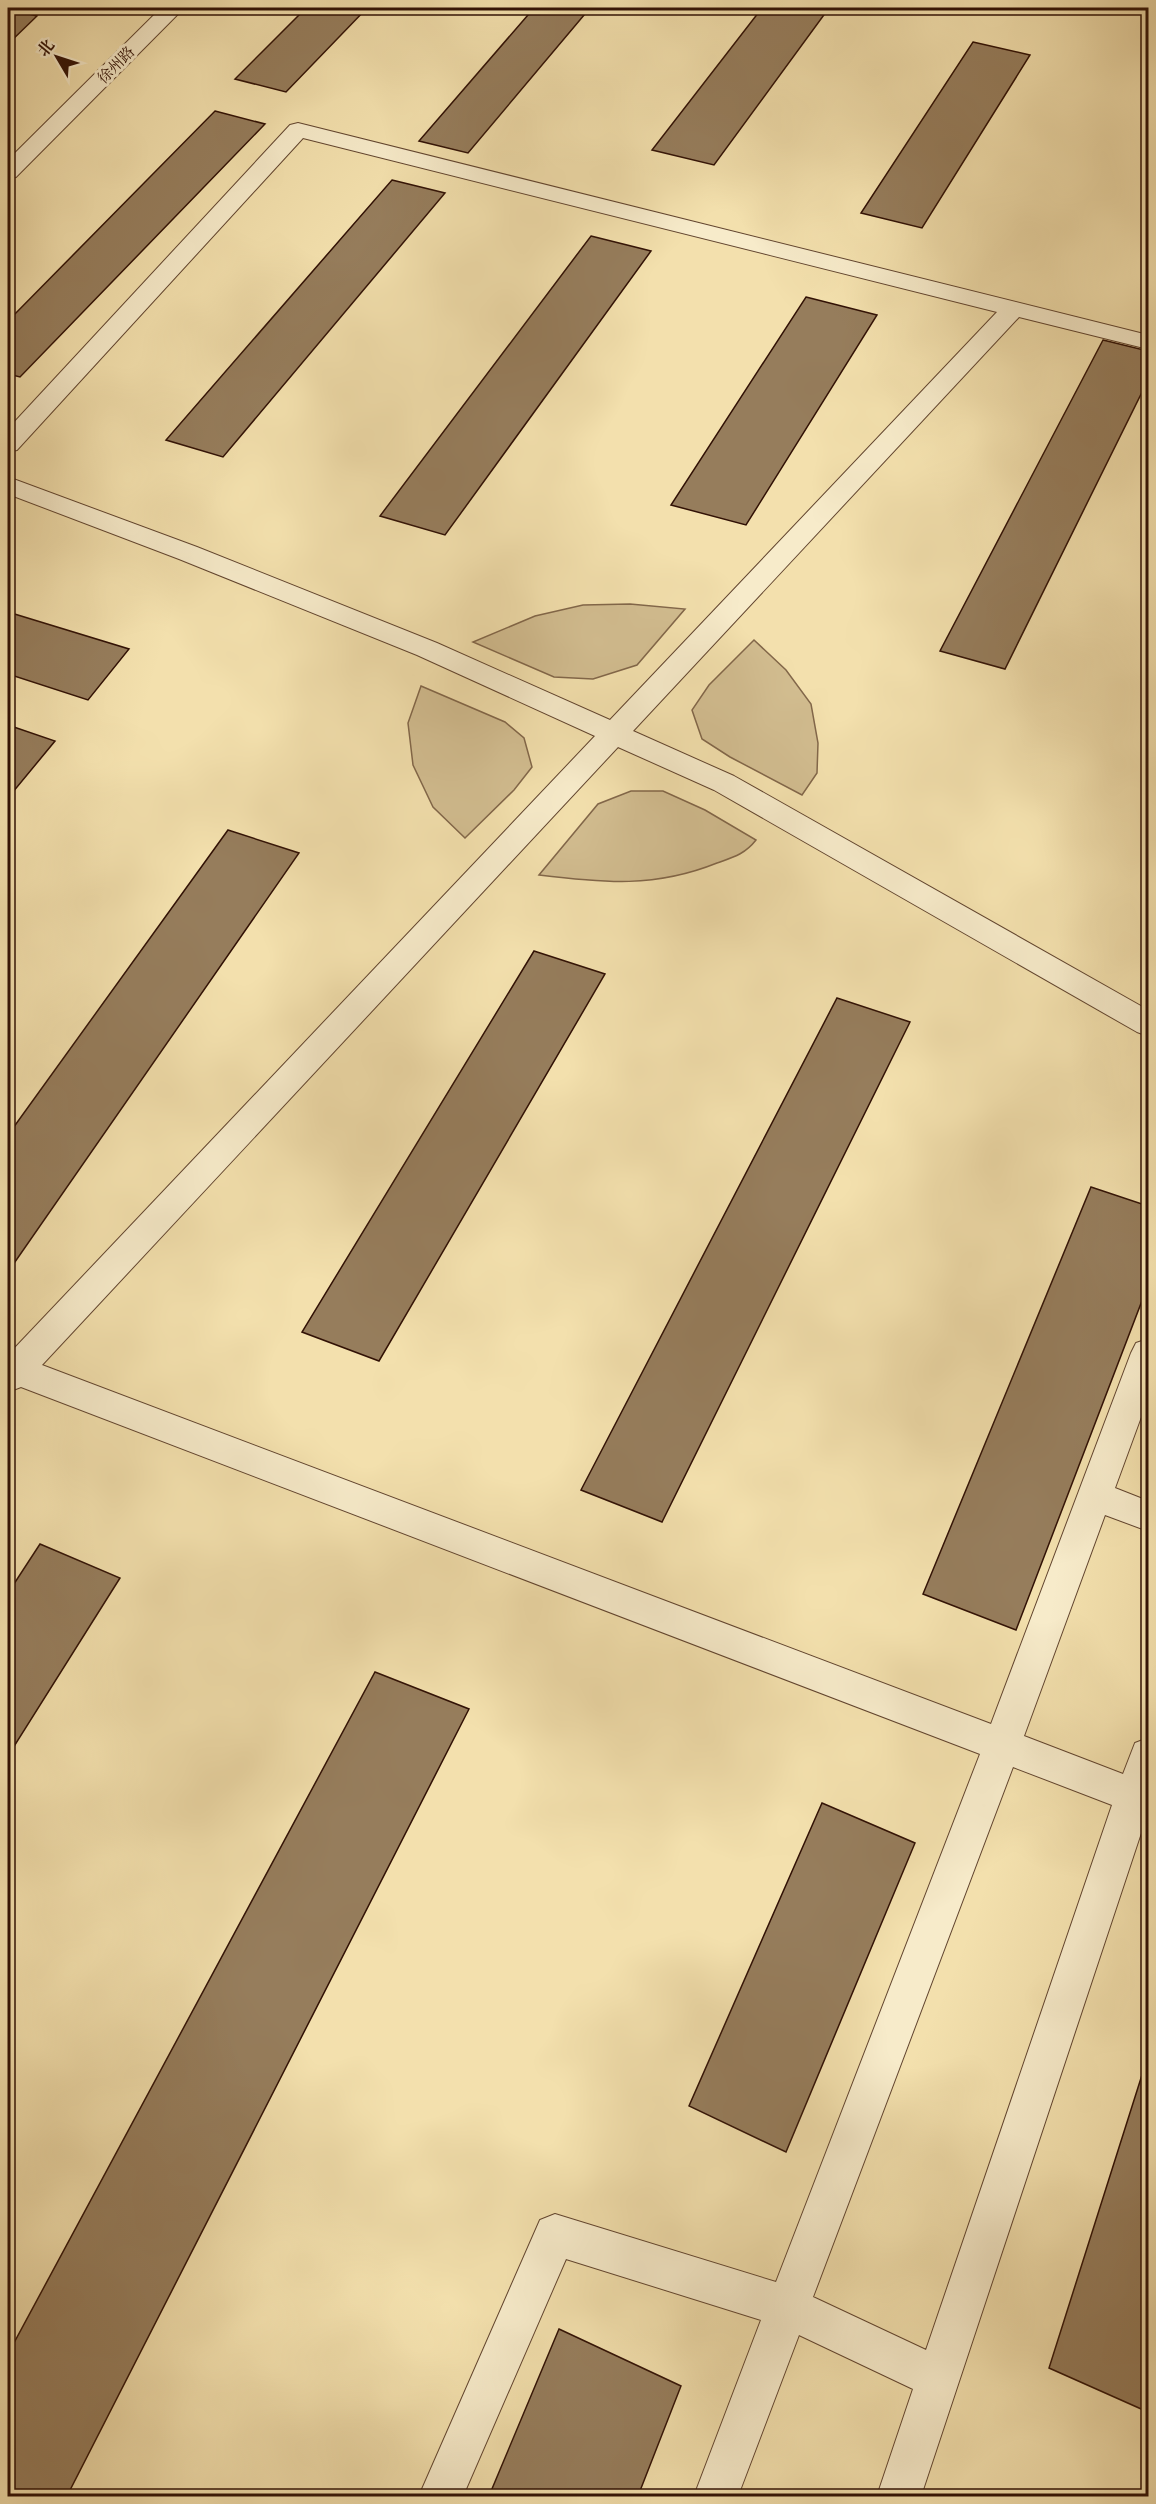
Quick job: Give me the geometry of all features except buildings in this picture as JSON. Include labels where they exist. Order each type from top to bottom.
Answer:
[{"type":"street","name":"徐州路","points":[[8,172],[173,8]]},
{"type":"street","points":[[8,444],[298,130],[1149,342]]},
{"type":"street","points":[[1014,308],[10,1372],[1142,1799]]},
{"type":"street","points":[[8,485],[188,553],[427,649],[724,783],[1149,1024]]},
{"type":"street","points":[[716,2496],[1149,1353]]},
{"type":"street","points":[[1095,1496],[1149,1516]]},
{"type":"street","points":[[899,2496],[1142,1799],[1149,1755]]},
{"type":"street","points":[[441,2496],[555,2235],[787,2307],[940,2379]]},
{"type":"shaded area","points":[[630,604],[685,609],[637,665],[593,679],[554,677],[473,642],[535,616],[583,605]]},
{"type":"shaded area","points":[[754,640],[786,670],[811,704],[818,743],[817,773],[802,795],[730,757],[702,739],[692,710],[709,685]]},
{"type":"shaded area","points":[[421,686],[505,722],[524,738],[532,767],[514,790],[465,838],[433,807],[413,765],[408,723]]},
{"type":"shaded area","points":[[631,791],[663,791],[705,810],[756,840],[748,849],[734,857],[672,877],[608,881],[539,875],[598,804]]}]
